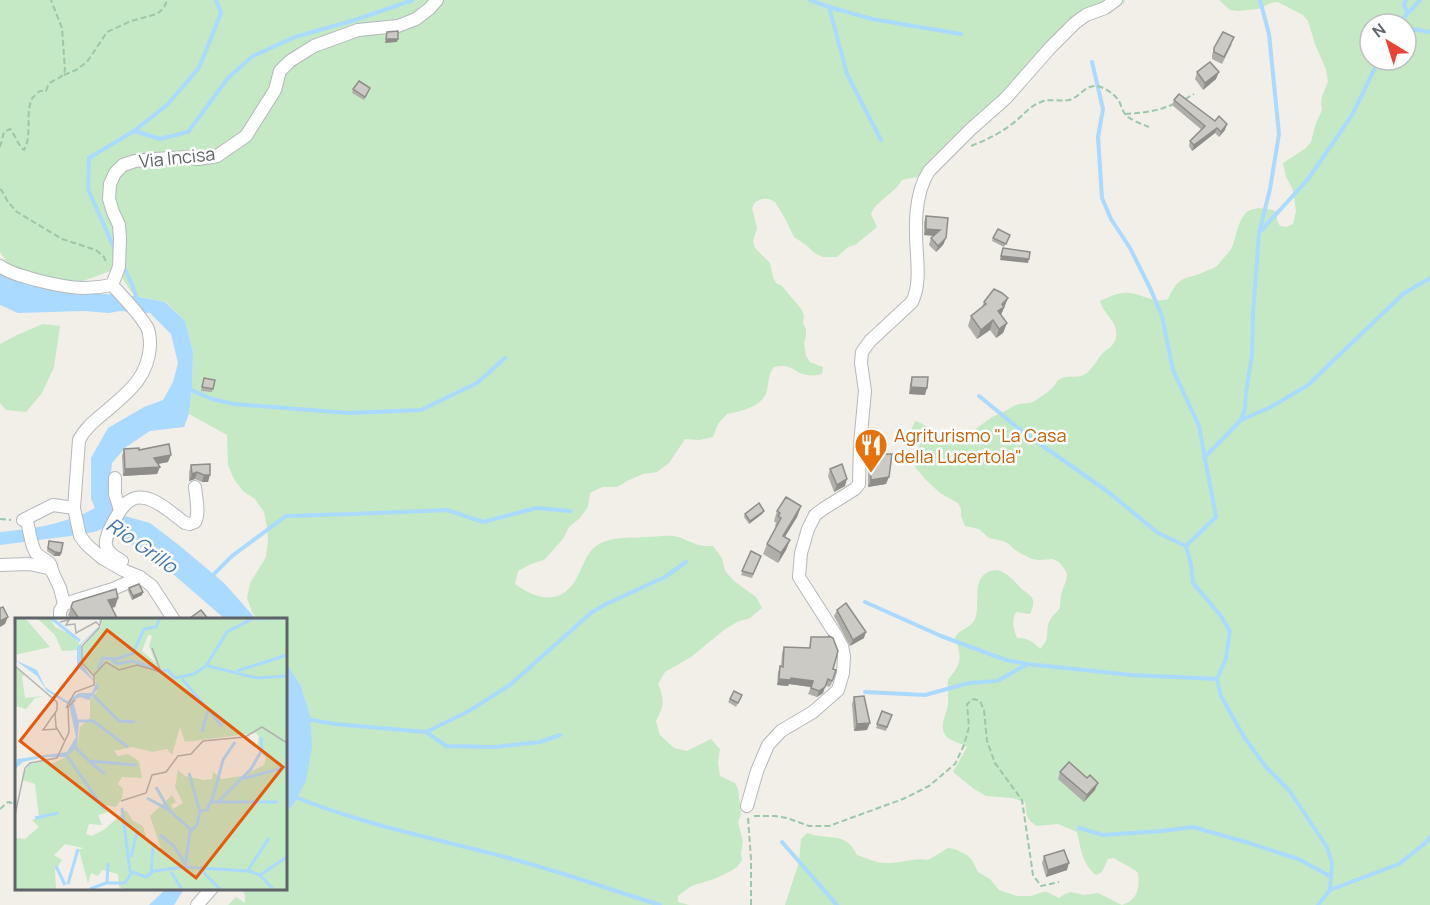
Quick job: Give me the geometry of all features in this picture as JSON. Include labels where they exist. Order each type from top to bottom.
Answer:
[{"type":"street","name":"Via Incisa","points":[[116,289],[119,267],[119,225],[109,199],[110,184],[115,173],[123,165],[155,159],[186,157],[198,159],[217,156],[246,136],[275,90],[280,72],[290,61],[314,46],[358,30],[398,26],[416,19],[437,0]]},
{"type":"street","points":[[747,806],[757,771],[768,745],[781,731],[813,712],[838,690],[843,673],[842,646],[799,577],[801,553],[815,515],[859,484],[865,391],[860,358],[870,341],[912,302],[916,294],[915,226],[921,187],[929,171],[1006,98],[1075,23],[1116,0]]},
{"type":"street","points":[[0,266],[11,273],[66,288],[116,289],[146,324],[150,339],[149,351],[147,364],[139,380],[89,426],[79,440],[74,511],[80,536],[87,545],[102,558],[140,577]]},
{"type":"street","points":[[115,478],[120,510]]},
{"type":"street","points":[[173,618],[152,586],[131,567],[109,552],[106,547],[106,537],[120,510],[131,500],[137,498],[149,499],[185,523],[195,522],[198,510],[195,487]]},
{"type":"street","points":[[64,604],[52,567],[34,548],[26,521],[52,506],[74,511]]},
{"type":"street","points":[[0,565],[29,564],[52,571]]},
{"type":"street","points":[[60,618],[60,611],[64,604],[113,589],[140,577]]},
{"type":"street","points":[[197,905],[210,890]]},
{"type":"path","points":[[51,0],[62,28],[64,75]]},
{"type":"path","points":[[0,147],[4,132],[10,129],[16,136],[18,145],[24,150],[33,97],[40,91],[46,91],[51,82],[87,62],[107,32],[131,21],[157,14],[165,8],[167,0]]},
{"type":"path","points":[[971,146],[996,136],[1039,102],[1068,100],[1093,86],[1108,90],[1118,100],[1125,114],[1149,127]]},
{"type":"path","points":[[1125,114],[1160,110],[1194,94]]},
{"type":"path","points":[[0,189],[17,212],[62,239],[96,249],[104,257],[116,289]]},
{"type":"path","points":[[747,806],[750,813],[755,816],[775,816],[809,826],[829,826],[903,799],[929,786],[955,764],[969,727],[967,704],[974,699],[980,701],[984,710],[987,741],[995,763],[1022,800],[1033,875],[1041,886],[1059,882]]},
{"type":"path","points":[[0,808],[8,802],[15,804]]},
{"type":"path","points":[[747,806],[751,859],[751,905]]},
{"type":"green space","points":[[0,0],[1125,0],[1123,4],[1108,12],[1083,22],[1023,84],[1008,105],[917,177],[902,180],[871,214],[877,227],[837,257],[823,257],[816,254],[794,237],[775,202],[762,199],[755,202],[752,208],[757,228],[753,241],[755,248],[770,263],[776,283],[782,286],[802,310],[806,329],[804,343],[806,356],[810,362],[823,367],[822,374],[802,374],[786,366],[774,367],[765,396],[756,404],[727,414],[718,424],[713,437],[699,440],[685,439],[669,463],[657,472],[643,474],[617,487],[602,487],[590,493],[588,507],[569,527],[563,539],[544,560],[518,571],[515,584],[539,596],[555,597],[569,589],[587,556],[601,543],[618,538],[673,536],[699,545],[713,546],[722,558],[725,571],[734,581],[756,597],[762,608],[750,618],[737,622],[724,630],[691,657],[665,672],[658,684],[663,699],[656,721],[660,735],[674,748],[687,751],[711,739],[720,749],[718,763],[720,776],[735,783],[738,789],[741,815],[738,822],[743,842],[742,860],[731,871],[691,886],[678,896],[678,902],[689,905],[228,905],[236,897],[245,903],[242,890],[286,890],[286,813],[293,805],[310,715],[301,686],[286,663],[286,618],[256,618],[247,598],[250,583],[266,557],[268,541],[264,512],[255,499],[243,491],[234,479],[228,465],[227,435],[189,414],[193,352],[185,321],[166,302],[134,296],[115,267],[113,270],[83,281],[64,282],[33,276],[9,265],[0,252]]},
{"type":"green space","points":[[1219,0],[1430,0],[1430,905],[1122,905],[1132,900],[1137,892],[1138,873],[1114,858],[1108,859],[1102,872],[1096,875],[1085,861],[1077,832],[1058,824],[1037,826],[1027,816],[1025,802],[1012,798],[986,796],[953,772],[967,747],[948,738],[944,732],[948,704],[948,680],[959,660],[955,637],[971,624],[977,613],[980,581],[988,572],[999,571],[1012,579],[1031,597],[1033,604],[1030,614],[1016,612],[1014,629],[1017,638],[1030,640],[1040,649],[1046,641],[1050,620],[1060,608],[1061,594],[1067,574],[1059,562],[1053,559],[1032,559],[1003,541],[989,538],[979,529],[965,526],[958,503],[940,493],[915,467],[919,447],[912,428],[915,421],[938,434],[962,434],[976,429],[994,416],[1014,406],[1033,402],[1050,390],[1060,379],[1087,373],[1101,355],[1114,344],[1115,327],[1100,301],[1125,293],[1153,300],[1168,299],[1177,284],[1185,278],[1217,266],[1232,248],[1239,224],[1245,213],[1250,210],[1260,208],[1271,210],[1277,212],[1280,226],[1286,227],[1293,224],[1296,211],[1293,190],[1286,177],[1283,163],[1306,148],[1311,142],[1322,110],[1322,96],[1328,82],[1326,69],[1308,21],[1303,15],[1278,2],[1258,9],[1237,11],[1230,10]]},
{"type":"green space","points":[[43,324],[60,326],[54,367],[42,393],[26,412],[6,410],[0,403],[0,344]]},
{"type":"green space","points":[[807,833],[842,839],[852,847],[857,855],[882,863],[928,860],[948,848],[955,849],[967,855],[978,872],[990,879],[999,890],[1017,896],[1031,896],[1047,892],[1059,898],[1071,892],[1084,895],[1098,893],[1122,905],[785,905],[799,862],[801,839]]},
{"type":"water","name":"Rio Grillo","points":[[0,272],[42,288],[75,294],[134,296],[165,302],[185,321],[193,352],[189,414],[184,427],[150,431],[126,447],[112,463],[109,493],[112,505],[125,516],[150,523],[180,546],[224,583],[255,618],[224,618],[157,560],[105,528],[71,536],[0,545],[0,532],[49,525],[84,514],[95,508],[91,499],[91,458],[108,428],[144,407],[163,400],[173,382],[178,363],[171,334],[150,313],[84,311],[18,313],[0,305]]},
{"type":"water","points":[[286,663],[301,686],[310,715],[312,747],[306,781],[286,813],[286,736],[288,725]]},
{"type":"water","points":[[165,890],[183,890],[174,905],[149,905]]},
{"type":"building","points":[[398,31],[398,39],[386,39],[387,32]]},
{"type":"building","points":[[1223,32],[1234,37],[1224,57],[1214,52]]},
{"type":"building","points":[[1210,62],[1219,72],[1205,83],[1197,72]]},
{"type":"building","points":[[359,81],[370,88],[365,97],[353,89]]},
{"type":"building","points":[[1179,94],[1215,121],[1219,116],[1227,124],[1221,132],[1217,128],[1194,145],[1190,141],[1205,126],[1174,100]]},
{"type":"building","points":[[926,216],[948,218],[946,238],[938,246],[931,238],[940,230],[926,229]]},
{"type":"building","points":[[998,229],[1010,235],[1006,244],[993,238]]},
{"type":"building","points":[[1003,248],[1030,252],[1029,259],[1001,256]]},
{"type":"building","points":[[994,289],[1008,298],[1002,304],[1004,307],[998,311],[1007,323],[999,329],[993,320],[981,330],[971,316],[986,304],[984,302]]},
{"type":"building","points":[[912,377],[928,377],[927,388],[911,387]]},
{"type":"building","points":[[204,378],[215,380],[213,389],[202,387]]},
{"type":"building","points":[[169,444],[171,455],[154,458],[160,467],[125,469],[124,449],[139,448],[139,450]]},
{"type":"building","points":[[892,454],[889,477],[871,480],[870,456]]},
{"type":"building","points":[[210,464],[210,475],[197,472],[192,474],[191,465]]},
{"type":"building","points":[[842,464],[847,479],[837,485],[830,469]]},
{"type":"building","points":[[786,497],[801,506],[783,536],[790,540],[781,553],[767,544],[781,518],[777,511]]},
{"type":"building","points":[[759,503],[764,511],[750,521],[745,514]]},
{"type":"building","points":[[49,541],[63,543],[61,553],[48,548]]},
{"type":"building","points":[[751,551],[761,556],[753,574],[742,571]]},
{"type":"building","points":[[139,584],[143,592],[133,596],[129,588]]},
{"type":"building","points":[[116,589],[118,598],[108,600],[117,618],[79,618],[71,607],[73,602]]},
{"type":"building","points":[[846,603],[866,632],[853,640],[837,610]]},
{"type":"building","points":[[3,607],[8,617],[0,621],[0,608]]},
{"type":"building","points":[[201,610],[207,618],[190,618]]},
{"type":"building","points":[[829,636],[833,638],[838,651],[832,681],[828,679],[825,687],[819,691],[811,688],[813,681],[779,679],[780,666],[783,667],[784,647],[810,648],[811,637]]},
{"type":"building","points":[[734,691],[742,695],[738,703],[730,699]]},
{"type":"building","points":[[864,696],[870,723],[857,724],[854,697]]},
{"type":"building","points":[[882,711],[892,715],[887,727],[877,724]]},
{"type":"building","points":[[1069,762],[1087,778],[1090,775],[1098,783],[1087,795],[1060,772]]},
{"type":"building","points":[[1064,850],[1069,863],[1048,870],[1044,856]]},
{"type":"waterway","points":[[115,250],[88,189],[89,158],[134,131],[167,105],[199,68],[221,13],[216,0]]},
{"type":"waterway","points":[[135,131],[160,139],[188,132],[228,78],[253,56],[295,37],[413,0]]},
{"type":"waterway","points":[[810,0],[872,19],[961,34]]},
{"type":"waterway","points":[[1241,420],[1245,409],[1252,355],[1259,233],[1270,189],[1279,134],[1269,34],[1260,0]]},
{"type":"waterway","points":[[1406,0],[1404,4],[1407,12]]},
{"type":"waterway","points":[[1409,12],[1420,0]]},
{"type":"waterway","points":[[829,7],[847,74],[881,140]]},
{"type":"waterway","points":[[1418,30],[1430,32]]},
{"type":"waterway","points":[[1092,62],[1103,109],[1098,137],[1102,198],[1111,219],[1130,248],[1162,316],[1173,370],[1199,426],[1216,517],[1186,546],[1193,583],[1221,616],[1230,631],[1226,658],[1217,679],[1221,696],[1244,737],[1266,767],[1289,790],[1327,847],[1332,863],[1330,890]]},
{"type":"waterway","points":[[1261,231],[1309,178],[1352,115],[1373,72]]},
{"type":"waterway","points":[[123,265],[137,299]]},
{"type":"waterway","points":[[1204,458],[1241,420],[1271,407],[1308,385],[1403,294],[1430,278]]},
{"type":"waterway","points":[[189,389],[212,399],[234,404],[348,413],[421,410],[477,383],[505,358]]},
{"type":"waterway","points":[[979,396],[1023,432],[1107,491],[1158,533],[1186,546]]},
{"type":"waterway","points":[[210,578],[232,556],[286,516],[447,510],[483,522],[536,508],[570,511]]},
{"type":"waterway","points":[[306,719],[335,724],[426,732],[469,711],[510,685],[592,612],[665,577],[686,562]]},
{"type":"waterway","points":[[865,602],[941,636],[1006,660],[1131,675],[1217,679]]},
{"type":"waterway","points":[[865,692],[925,695],[969,683],[997,681],[1026,665]]},
{"type":"waterway","points":[[426,732],[446,746],[495,747],[540,742],[560,735]]},
{"type":"waterway","points":[[293,796],[346,815],[531,864],[660,905]]},
{"type":"waterway","points":[[1079,828],[1103,835],[1193,827],[1298,859],[1330,876]]},
{"type":"waterway","points":[[1318,905],[1330,890],[1399,864],[1430,837]]},
{"type":"waterway","points":[[782,842],[837,905]]},
{"type":"place","name":"Agriturismo \"La Casa della Lucertola\"","points":[[871,474]]}]
